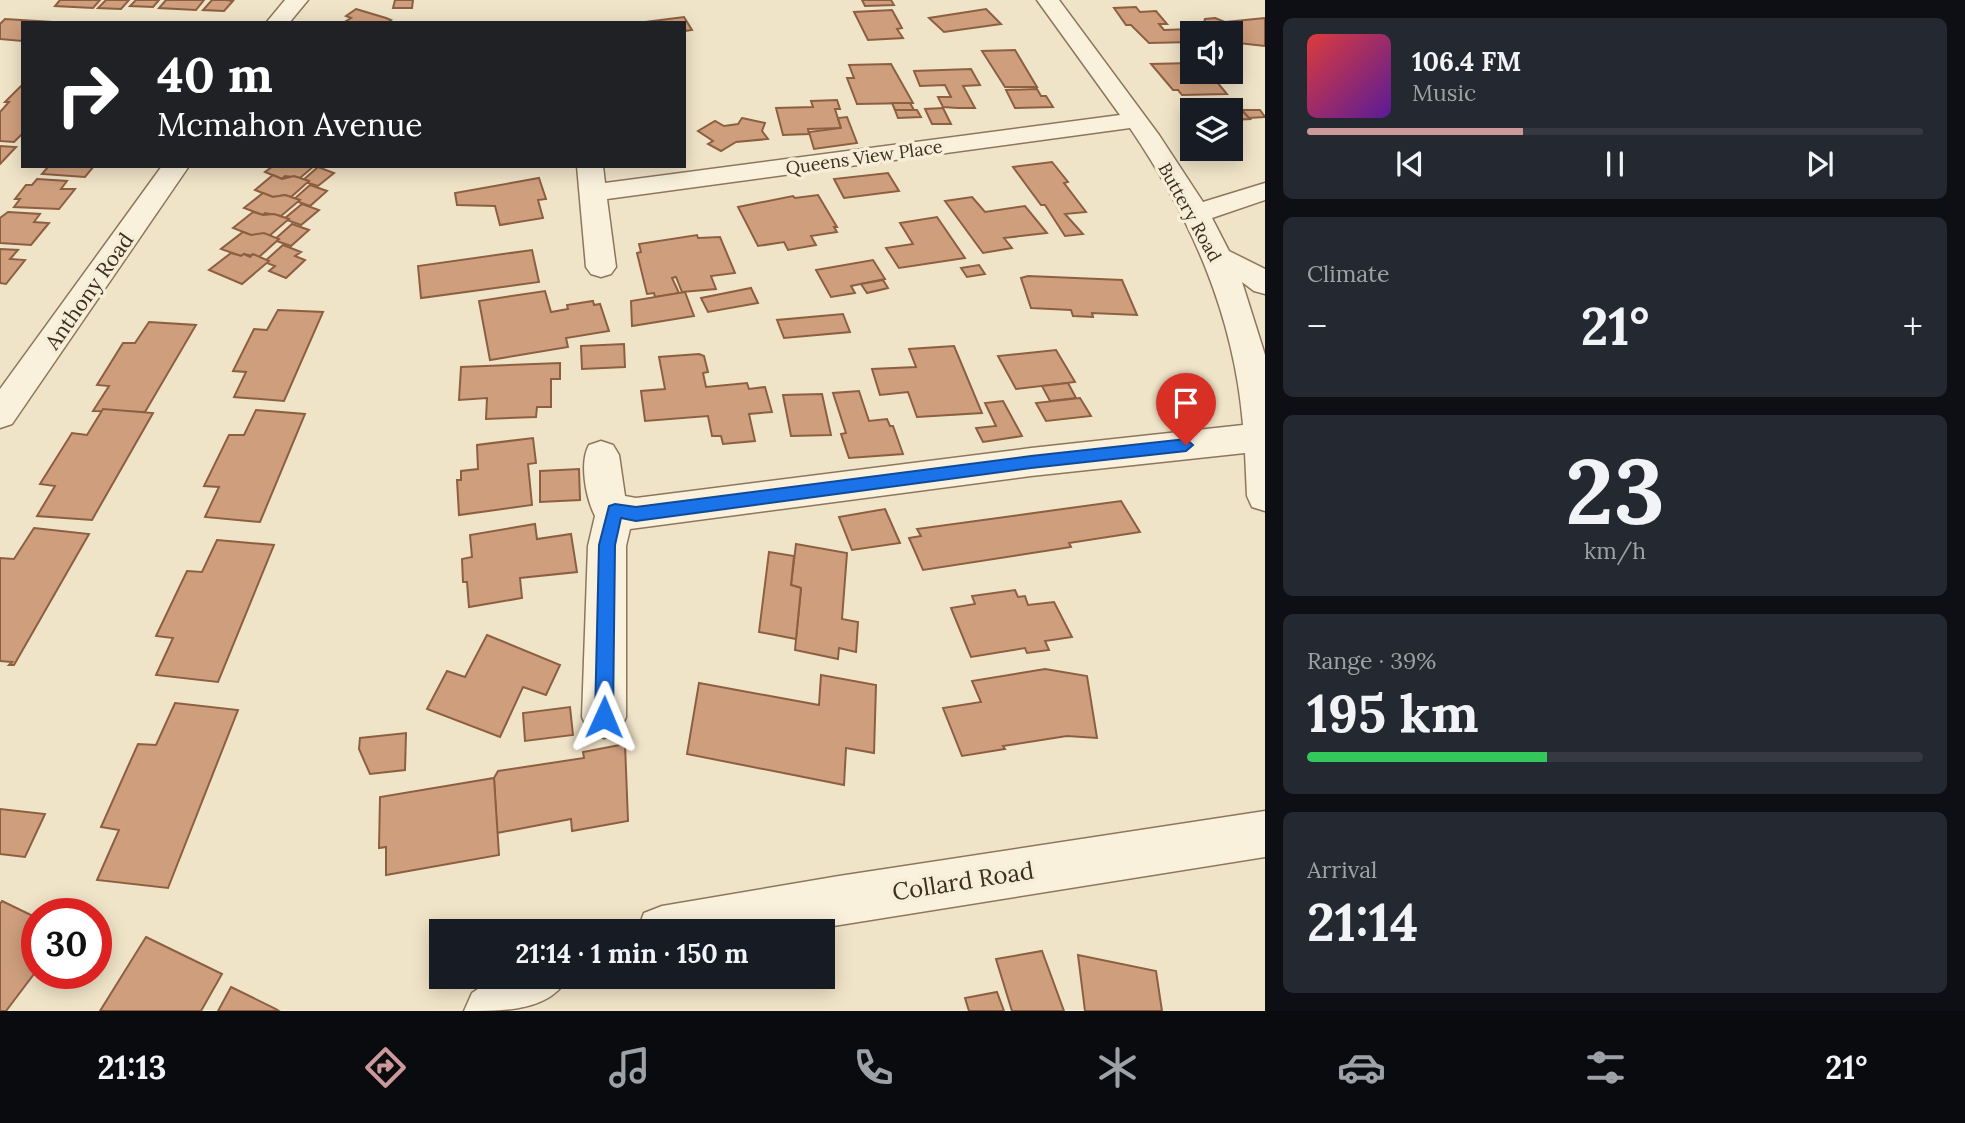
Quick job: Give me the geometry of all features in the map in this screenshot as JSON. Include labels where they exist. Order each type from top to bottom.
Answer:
[{"type":"street","points":[[279,21],[297,0]]},
{"type":"street","name":"Buttery Road","points":[[1048,0],[1136,120],[1217,257],[1245,335],[1263,437],[1265,496]]},
{"type":"street","name":"Queens View Place","points":[[591,179],[1136,120]]},
{"type":"street","name":"Anthony Road","points":[[0,415],[175,168]]},
{"type":"street","points":[[591,179],[601,267]]},
{"type":"street","points":[[1194,214],[1265,191]]},
{"type":"street","points":[[1217,257],[1243,268],[1265,284]]},
{"type":"street","points":[[601,455],[608,505],[615,510],[636,514],[1031,462],[1263,437]]},
{"type":"street","points":[[604,717],[607,545],[615,510]]},
{"type":"street","name":"Collard Road","points":[[731,919],[1265,834]]},
{"type":"street","points":[[491,1011],[524,989]]},
{"type":"building","points":[[60,0],[100,0],[93,8],[55,6]]},
{"type":"building","points":[[106,0],[129,0],[121,9],[98,8]]},
{"type":"building","points":[[136,0],[159,0],[153,7],[130,6]]},
{"type":"building","points":[[166,0],[204,0],[196,10],[159,8]]},
{"type":"building","points":[[212,0],[233,1],[224,11],[203,10]]},
{"type":"building","points":[[395,0],[413,0],[412,8],[393,8]]},
{"type":"building","points":[[862,0],[891,0],[894,5],[865,6]]},
{"type":"building","points":[[1136,7],[1140,12],[1156,11],[1167,24],[1159,24],[1164,30],[1180,29],[1180,42],[1149,43],[1131,25],[1126,25],[1114,8]]},
{"type":"building","points":[[356,9],[391,20],[346,21],[351,18],[346,16]]},
{"type":"building","points":[[986,9],[1001,24],[944,32],[929,18]]},
{"type":"building","points":[[892,10],[902,28],[897,29],[903,38],[868,40],[854,12]]},
{"type":"building","points":[[684,17],[692,30],[686,31],[686,21],[653,21]]},
{"type":"building","points":[[1215,18],[1222,21],[1204,21]]},
{"type":"building","points":[[1265,18],[1265,46],[1243,43],[1243,21],[1235,21]]},
{"type":"building","points":[[5,19],[37,21],[21,21],[21,41],[0,39],[0,24]]},
{"type":"building","points":[[1015,50],[1037,87],[1005,87],[982,51]]},
{"type":"building","points":[[1180,63],[1180,84],[1219,84],[1227,94],[1182,95],[1178,90],[1173,90],[1151,64]]},
{"type":"building","points":[[891,64],[913,103],[857,104],[847,78],[854,78],[849,65]]},
{"type":"building","points":[[971,69],[980,85],[963,86],[975,108],[943,107],[938,97],[951,97],[945,85],[920,86],[914,71]]},
{"type":"building","points":[[21,86],[21,135],[14,142],[0,141],[0,112],[9,102],[5,102]]},
{"type":"building","points":[[1037,89],[1053,107],[1015,108],[1006,90]]},
{"type":"building","points":[[837,100],[840,109],[835,109],[841,128],[808,129],[809,134],[783,135],[776,108],[813,107],[811,101]]},
{"type":"building","points":[[892,103],[910,103],[914,110],[895,110]]},
{"type":"building","points":[[943,108],[951,124],[932,124],[925,109]]},
{"type":"building","points":[[895,110],[917,110],[921,117],[898,118]]},
{"type":"building","points":[[1243,110],[1260,110],[1265,117],[1249,118]]},
{"type":"building","points":[[847,117],[857,143],[814,149],[809,132],[841,128],[838,118]]},
{"type":"building","points":[[742,118],[765,123],[762,131],[768,139],[736,142],[721,151],[708,144],[713,141],[698,131],[715,121],[724,126],[738,124]]},
{"type":"building","points":[[0,146],[16,147],[0,164]]},
{"type":"building","points":[[1052,162],[1086,212],[1065,214],[1083,234],[1065,236],[1045,205],[1041,205],[1013,167]]},
{"type":"building","points":[[47,168],[92,168],[85,177],[42,174]]},
{"type":"building","points":[[270,168],[312,168],[300,178],[285,176],[282,179],[265,172]]},
{"type":"building","points":[[317,168],[334,173],[318,186],[302,181]]},
{"type":"building","points":[[888,173],[899,191],[844,198],[834,179]]},
{"type":"building","points":[[273,175],[282,179],[294,176],[309,181],[291,197],[273,197],[255,190]]},
{"type":"building","points":[[539,178],[546,199],[538,200],[543,218],[500,225],[495,206],[457,205],[455,193]]},
{"type":"building","points":[[37,179],[67,181],[61,189],[75,189],[59,209],[14,207],[20,199],[15,199],[26,185],[32,185]]},
{"type":"building","points":[[310,185],[327,191],[310,206],[293,200]]},
{"type":"building","points":[[263,193],[273,197],[285,195],[300,200],[281,216],[265,213],[263,215],[244,208]]},
{"type":"building","points":[[818,195],[837,227],[834,227],[837,232],[811,236],[816,245],[788,250],[784,242],[758,246],[738,207],[793,196]]},
{"type":"building","points":[[972,197],[985,212],[1025,206],[1047,233],[1004,238],[1012,248],[983,253],[945,201]]},
{"type":"building","points":[[302,204],[319,210],[301,225],[284,219]]},
{"type":"building","points":[[8,212],[40,214],[34,222],[49,223],[31,245],[0,243],[0,218]]},
{"type":"building","points":[[253,212],[289,219],[269,236],[251,235],[233,228]]},
{"type":"building","points":[[937,217],[965,258],[899,268],[886,248],[913,244],[900,223]]},
{"type":"building","points":[[292,224],[309,230],[291,246],[274,240]]},
{"type":"building","points":[[243,232],[251,235],[264,233],[279,239],[259,257],[244,254],[241,256],[221,249]]},
{"type":"building","points":[[697,235],[698,238],[720,237],[735,273],[711,276],[716,289],[682,292],[676,277],[672,278],[679,293],[655,297],[654,293],[647,294],[637,253],[641,252],[639,244]]},
{"type":"building","points":[[283,245],[301,252],[295,256],[305,260],[286,278],[269,271],[275,266],[264,262]]},
{"type":"building","points":[[0,249],[18,250],[10,259],[25,260],[6,284],[0,283]]},
{"type":"building","points":[[532,250],[539,282],[421,298],[418,266]]},
{"type":"building","points":[[231,253],[250,257],[253,254],[269,261],[242,284],[209,270]]},
{"type":"building","points":[[873,260],[885,279],[851,286],[855,293],[831,297],[816,270]]},
{"type":"building","points":[[979,265],[985,274],[967,277],[961,268]]},
{"type":"building","points":[[1028,276],[1122,280],[1137,315],[1092,313],[1093,317],[1073,316],[1071,310],[1031,308],[1021,278]]},
{"type":"building","points":[[883,280],[888,288],[867,293],[861,284]]},
{"type":"building","points":[[751,288],[758,303],[708,312],[701,298]]},
{"type":"building","points":[[545,291],[551,312],[568,309],[567,305],[593,301],[594,305],[600,304],[609,331],[566,338],[568,347],[490,360],[479,301]]},
{"type":"building","points":[[685,292],[694,316],[632,326],[631,301]]},
{"type":"building","points":[[278,310],[323,312],[284,401],[234,397],[246,372],[233,371],[254,329],[267,330]]},
{"type":"building","points":[[843,314],[850,332],[784,338],[777,320]]},
{"type":"building","points":[[149,322],[196,325],[145,412],[93,411],[109,386],[97,385],[123,343],[135,343]]},
{"type":"building","points":[[624,344],[625,367],[582,369],[581,346]]},
{"type":"building","points":[[954,346],[982,413],[917,417],[908,392],[880,395],[872,369],[916,367],[909,349]]},
{"type":"building","points":[[1056,350],[1075,382],[1016,389],[998,356]]},
{"type":"building","points":[[699,354],[704,356],[708,372],[703,373],[706,387],[747,383],[749,389],[765,387],[772,412],[749,414],[755,441],[723,444],[721,436],[712,436],[708,416],[645,421],[641,391],[665,389],[659,357]]},
{"type":"building","points":[[560,363],[560,379],[551,379],[551,407],[537,407],[536,417],[486,419],[487,398],[459,400],[461,367]]},
{"type":"building","points":[[1068,383],[1076,398],[1050,401],[1042,386]]},
{"type":"building","points":[[859,391],[869,421],[887,419],[890,426],[893,426],[903,454],[849,458],[841,434],[846,433],[833,393]]},
{"type":"building","points":[[822,394],[831,435],[791,436],[783,395]]},
{"type":"building","points":[[1080,398],[1091,416],[1046,421],[1036,403]]},
{"type":"building","points":[[1003,401],[1022,436],[983,442],[976,428],[996,426],[985,403]]},
{"type":"building","points":[[103,409],[153,413],[92,520],[37,516],[55,486],[40,484],[72,433],[87,435]]},
{"type":"building","points":[[256,410],[305,414],[260,522],[205,517],[219,487],[204,486],[229,435],[244,435]]},
{"type":"building","points":[[533,438],[536,463],[528,464],[532,505],[459,515],[457,480],[461,480],[461,471],[478,469],[477,445]]},
{"type":"building","points":[[579,469],[580,500],[540,502],[540,471]]},
{"type":"building","points":[[1121,501],[1140,532],[1069,543],[1071,547],[923,570],[909,538],[921,536],[917,529]]},
{"type":"building","points":[[885,509],[900,543],[852,550],[839,517]]},
{"type":"building","points":[[535,524],[537,539],[571,534],[577,572],[520,578],[522,598],[469,607],[467,582],[463,582],[462,559],[472,557],[470,535]]},
{"type":"building","points":[[34,528],[89,534],[14,665],[9,665],[12,662],[0,661],[0,558],[14,559]]},
{"type":"building","points":[[217,540],[274,545],[218,682],[156,675],[173,638],[156,636],[187,571],[202,572]]},
{"type":"building","points":[[796,544],[847,553],[842,619],[858,622],[856,652],[839,648],[838,659],[795,650],[801,588],[791,585]]},
{"type":"building","points":[[769,552],[794,556],[791,585],[801,588],[796,639],[759,632]]},
{"type":"building","points":[[1015,590],[1018,597],[1025,596],[1028,605],[1054,602],[1072,637],[1045,641],[1049,650],[1027,653],[1025,648],[971,657],[951,608],[975,604],[972,596]]},
{"type":"building","points":[[487,635],[560,665],[546,695],[523,687],[500,737],[427,709],[447,671],[465,677]]},
{"type":"building","points":[[1045,669],[1087,676],[1097,738],[1067,736],[1003,746],[1005,749],[962,756],[943,708],[981,702],[972,681]]},
{"type":"building","points":[[821,675],[876,685],[874,753],[846,748],[844,785],[687,754],[699,683],[819,705]]},
{"type":"building","points":[[175,703],[238,710],[168,888],[97,880],[119,830],[101,827],[138,744],[156,745]]},
{"type":"building","points":[[570,707],[573,735],[525,741],[523,713]]},
{"type":"building","points":[[406,733],[405,770],[370,774],[359,749],[360,738]]},
{"type":"building","points":[[625,744],[628,821],[572,831],[571,819],[497,833],[494,778],[498,771],[584,758],[583,752]]},
{"type":"building","points":[[494,778],[499,855],[386,875],[386,847],[379,848],[380,797]]},
{"type":"building","points":[[0,809],[45,814],[25,857],[0,854]]},
{"type":"building","points":[[2,901],[21,910],[23,989],[6,1011],[0,1011]]},
{"type":"building","points":[[146,937],[222,974],[201,1011],[100,1011]]},
{"type":"building","points":[[1042,951],[1064,1011],[1012,1011],[996,959]]},
{"type":"building","points":[[1078,955],[1156,971],[1162,1011],[1085,1011]]},
{"type":"building","points":[[231,987],[276,1009],[279,1011],[218,1011]]},
{"type":"building","points":[[997,992],[1004,1011],[969,1011],[965,998]]},
{"type":"route","points":[[604,717],[607,545],[615,510],[636,514],[1031,462],[1186,445]]}]
